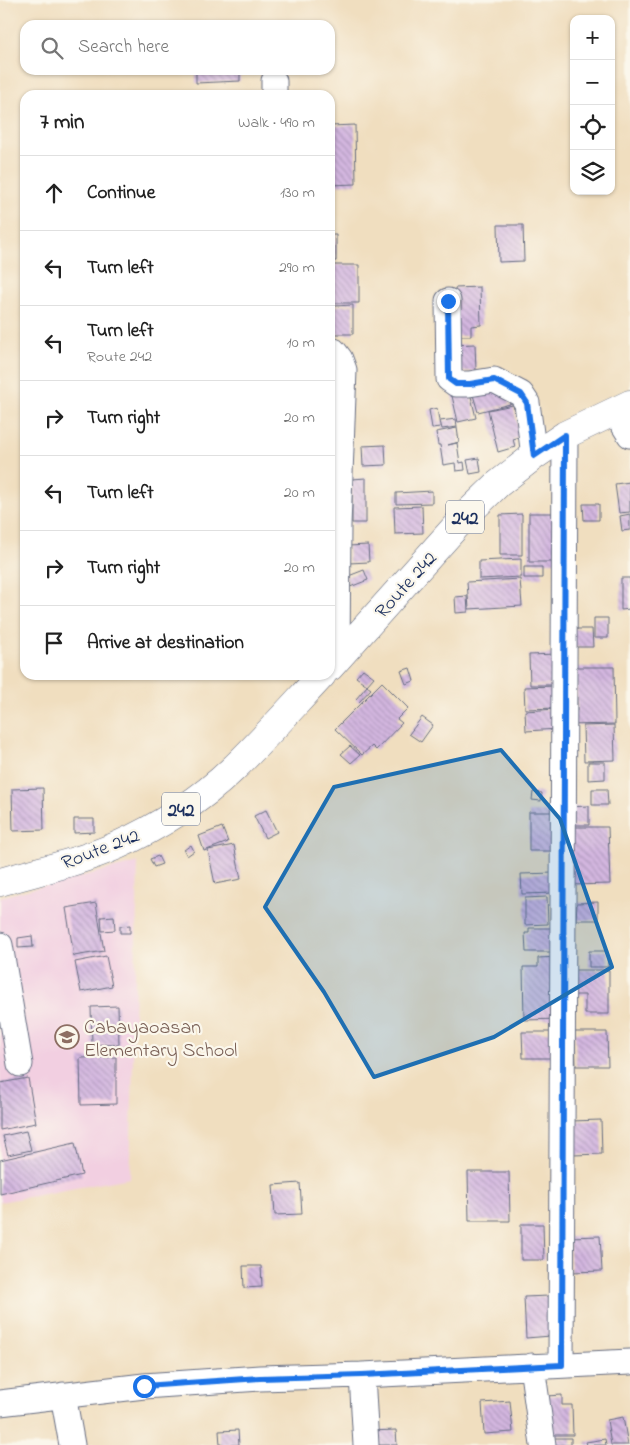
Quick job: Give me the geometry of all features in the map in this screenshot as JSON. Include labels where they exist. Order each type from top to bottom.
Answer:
[{"type":"main road","name":"Route 242","points":[[335,661],[467,514],[498,484],[565,435],[622,407]]},
{"type":"main road","name":"Route 242","points":[[0,882],[116,846],[160,824],[200,797],[233,770],[318,680]]},
{"type":"street","points":[[448,301],[449,379],[456,384],[494,380],[521,394],[527,403],[534,456]]},
{"type":"street","points":[[335,352],[340,358],[344,370],[335,579]]},
{"type":"street","points":[[622,407],[630,435]]},
{"type":"street","points":[[562,1365],[565,435]]},
{"type":"street","points":[[0,945],[20,1064]]},
{"type":"street","points":[[0,1403],[144,1386],[260,1378],[630,1362]]},
{"type":"street","points":[[532,1366],[543,1445]]},
{"type":"street","points":[[362,1375],[366,1445]]},
{"type":"street","points":[[63,1395],[72,1445]]},
{"type":"highlighted area","points":[[501,750],[560,819],[612,967],[494,1037],[374,1077],[324,992],[265,907],[334,787]]},
{"type":"shaded area","name":"Cabayaoasan Elementary School","points":[[138,862],[130,1178],[0,1202],[0,897]]},
{"type":"building","points":[[196,75],[240,75],[240,81],[196,83]]},
{"type":"building","points":[[355,125],[356,184],[335,185],[335,126]]},
{"type":"building","points":[[498,225],[523,225],[524,261],[499,262]]},
{"type":"building","points":[[335,235],[336,235],[335,261]]},
{"type":"building","points":[[335,265],[359,265],[359,303],[335,303]]},
{"type":"building","points":[[480,287],[481,325],[471,326],[471,336],[456,336],[455,288]]},
{"type":"building","points":[[353,305],[353,334],[335,334],[335,306]]},
{"type":"building","points":[[475,344],[476,371],[452,372],[451,345]]},
{"type":"building","points":[[506,388],[510,404],[478,412],[473,395]]},
{"type":"building","points":[[470,392],[476,418],[458,422],[452,396]]},
{"type":"building","points":[[513,405],[520,437],[513,439],[515,447],[498,452],[488,410]]},
{"type":"building","points":[[437,408],[440,427],[432,428],[429,410]]},
{"type":"building","points":[[456,419],[457,427],[442,429],[440,421]]},
{"type":"building","points":[[457,428],[459,442],[448,445],[457,443],[460,463],[464,462],[465,470],[456,471],[455,463],[443,465],[436,432]]},
{"type":"building","points":[[385,445],[386,465],[363,466],[362,446]]},
{"type":"building","points":[[479,458],[481,472],[470,474],[467,460]]},
{"type":"building","points":[[366,478],[366,523],[352,523],[352,479]]},
{"type":"building","points":[[630,482],[630,512],[619,513],[615,484]]},
{"type":"building","points":[[432,491],[432,503],[396,504],[396,493]]},
{"type":"building","points":[[583,504],[599,504],[599,520],[584,520]]},
{"type":"building","points":[[422,506],[423,533],[395,534],[394,507]]},
{"type":"building","points":[[529,513],[556,513],[556,562],[529,562]]},
{"type":"building","points":[[522,514],[522,555],[500,555],[500,515]]},
{"type":"building","points":[[630,514],[630,530],[622,531],[620,516]]},
{"type":"building","points":[[368,545],[369,562],[349,563],[348,546]]},
{"type":"building","points":[[521,559],[521,577],[479,579],[479,561]]},
{"type":"building","points":[[524,567],[542,567],[542,578],[524,578]]},
{"type":"building","points":[[364,570],[368,580],[350,587],[346,577]]},
{"type":"building","points":[[621,578],[630,578],[630,609],[621,610]]},
{"type":"building","points":[[520,579],[522,606],[469,609],[467,582]]},
{"type":"building","points":[[467,596],[468,612],[456,613],[455,597]]},
{"type":"building","points":[[594,618],[608,618],[608,638],[594,638]]},
{"type":"building","points":[[572,629],[592,629],[593,647],[572,647]]},
{"type":"building","points":[[557,654],[558,685],[530,685],[529,655]]},
{"type":"building","points":[[576,667],[614,667],[615,724],[567,725],[567,711],[577,711]]},
{"type":"building","points":[[410,668],[414,681],[406,684],[401,671]]},
{"type":"building","points":[[363,669],[374,677],[367,685],[356,677]]},
{"type":"building","points":[[382,682],[408,708],[397,719],[402,723],[376,750],[372,746],[362,755],[335,729]]},
{"type":"building","points":[[367,686],[371,689],[359,702],[356,699]]},
{"type":"building","points":[[557,686],[558,708],[525,709],[524,687]]},
{"type":"building","points":[[557,709],[558,729],[526,731],[525,711]]},
{"type":"building","points":[[422,717],[433,725],[421,742],[409,734]]},
{"type":"building","points":[[614,725],[615,760],[584,761],[583,726]]},
{"type":"building","points":[[350,746],[360,755],[351,763],[341,754]]},
{"type":"building","points":[[588,762],[605,762],[605,779],[588,780]]},
{"type":"building","points":[[43,788],[44,830],[13,831],[12,789]]},
{"type":"building","points":[[592,789],[607,789],[608,805],[592,805]]},
{"type":"building","points":[[533,792],[542,793],[541,801],[532,800]]},
{"type":"building","points":[[589,806],[589,825],[568,825],[567,807]]},
{"type":"building","points":[[266,810],[277,832],[265,838],[254,816]]},
{"type":"building","points":[[529,812],[553,812],[553,851],[529,851]]},
{"type":"building","points":[[74,819],[94,819],[94,832],[74,833]]},
{"type":"building","points":[[222,827],[228,842],[204,851],[199,836]]},
{"type":"building","points":[[568,827],[608,827],[610,884],[569,885]]},
{"type":"building","points":[[191,845],[194,851],[187,856],[184,850]]},
{"type":"building","points":[[234,845],[241,879],[215,884],[208,850]]},
{"type":"building","points":[[158,856],[162,864],[154,867],[150,859]]},
{"type":"building","points":[[554,873],[555,893],[522,894],[521,874]]},
{"type":"building","points":[[547,897],[548,924],[525,925],[525,898]]},
{"type":"building","points":[[598,902],[598,920],[576,920],[577,903]]},
{"type":"building","points":[[96,903],[104,951],[74,956],[66,908]]},
{"type":"building","points":[[114,916],[115,930],[102,931],[101,917]]},
{"type":"building","points":[[130,925],[130,933],[120,933],[120,926]]},
{"type":"building","points":[[529,928],[551,928],[558,952],[526,952],[525,933],[529,933]]},
{"type":"building","points":[[32,936],[33,947],[18,948],[18,938]]},
{"type":"building","points":[[589,951],[607,951],[608,967],[589,967]]},
{"type":"building","points":[[106,956],[112,986],[81,992],[75,962]]},
{"type":"building","points":[[558,957],[560,1019],[524,1020],[523,967],[538,967],[538,958]]},
{"type":"building","points":[[572,970],[609,970],[609,1014],[585,1014],[585,995],[572,995]]},
{"type":"building","points":[[118,1006],[119,1045],[92,1044],[91,1007]]},
{"type":"building","points":[[522,1032],[551,1032],[552,1058],[523,1058]]},
{"type":"building","points":[[575,1032],[607,1032],[608,1066],[576,1066]]},
{"type":"building","points":[[116,1057],[116,1104],[81,1105],[80,1058]]},
{"type":"building","points":[[28,1078],[36,1123],[0,1130],[0,1083]]},
{"type":"building","points":[[601,1120],[602,1154],[573,1155],[571,1121]]},
{"type":"building","points":[[26,1131],[31,1150],[8,1155],[3,1136]]},
{"type":"building","points":[[75,1143],[82,1175],[0,1194],[0,1160]]},
{"type":"building","points":[[468,1172],[509,1172],[510,1221],[469,1221]]},
{"type":"building","points":[[300,1183],[302,1214],[275,1215],[273,1185]]},
{"type":"building","points":[[521,1224],[543,1224],[544,1260],[521,1260]]},
{"type":"building","points":[[600,1236],[602,1271],[571,1272],[569,1237]]},
{"type":"building","points":[[243,1266],[261,1266],[262,1287],[244,1288]]},
{"type":"building","points":[[549,1296],[551,1336],[526,1338],[524,1297]]},
{"type":"building","points":[[562,1395],[562,1405],[572,1405],[573,1435],[548,1435],[546,1396]]},
{"type":"building","points":[[510,1401],[513,1432],[484,1434],[482,1403]]},
{"type":"building","points":[[623,1417],[628,1445],[611,1445],[607,1420]]},
{"type":"building","points":[[238,1430],[239,1445],[220,1445],[219,1431]]},
{"type":"building","points":[[396,1430],[397,1445],[370,1445],[369,1431]]},
{"type":"building","points":[[549,1438],[571,1438],[571,1445],[549,1445]]},
{"type":"building","points":[[605,1439],[606,1445],[587,1445],[586,1442]]},
{"type":"place","name":"Cabayaoasan Elementary School","points":[[67,1037]]},
{"type":"route","points":[[144,1386],[260,1378],[562,1365],[565,435],[534,456],[527,403],[521,394],[494,380],[456,384],[449,379],[448,301]]}]
